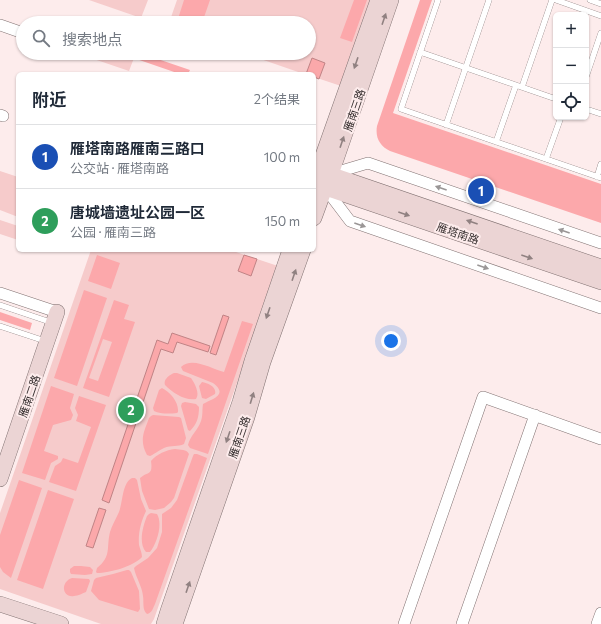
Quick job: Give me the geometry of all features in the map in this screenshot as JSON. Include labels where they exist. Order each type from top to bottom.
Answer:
[{"type":"street","name":"雁南三路","points":[[316,207],[321,180],[378,0]]},
{"type":"street","name":"雁南三路","points":[[321,180],[391,0]]},
{"type":"street","points":[[0,25],[16,31]]},
{"type":"street","points":[[601,243],[368,163],[321,180],[350,221],[601,308]]},
{"type":"street","name":"雁塔南路","points":[[321,180],[601,267]]},
{"type":"street","name":"雁塔南路","points":[[321,180],[601,282]]},
{"type":"street","name":"雁南三路","points":[[164,624],[289,252]]},
{"type":"street","name":"雁南三路","points":[[175,624],[247,416],[263,362],[302,252]]},
{"type":"street","points":[[0,293],[56,318]]},
{"type":"street","name":"雁南二路","points":[[0,480],[56,318]]},
{"type":"street","points":[[404,624],[483,397],[601,439]]},
{"type":"street","points":[[462,624],[535,415]]},
{"type":"street","points":[[0,604],[61,624]]},
{"type":"street","points":[[597,624],[601,613]]},
{"type":"lane","points":[[438,0],[401,109],[599,177],[601,164]]},
{"type":"lane","points":[[446,125],[489,0]]},
{"type":"lane","points":[[496,142],[552,0]]},
{"type":"lane","points":[[556,0],[601,16]]},
{"type":"lane","points":[[590,0],[601,4]]},
{"type":"lane","points":[[589,67],[601,33]]},
{"type":"lane","points":[[420,52],[553,98]]},
{"type":"lane","points":[[589,110],[601,114]]},
{"type":"lane","points":[[546,159],[560,120]]},
{"type":"lane","points":[[0,305],[56,318]]},
{"type":"lane","points":[[0,326],[47,342]]},
{"type":"shaded area","points":[[89,0],[148,0],[142,16],[135,16]]},
{"type":"shaded area","points":[[177,0],[371,0],[341,86],[316,78],[316,72],[298,72],[263,60],[316,60],[316,16],[171,16]]},
{"type":"shaded area","points":[[184,0],[210,0],[204,16],[179,16]]},
{"type":"shaded area","points":[[354,0],[367,0],[352,42],[340,38]]},
{"type":"shaded area","points":[[420,0],[432,0],[393,113],[601,184],[601,223],[390,151],[383,147],[378,138],[377,126]]},
{"type":"shaded area","points":[[97,60],[133,60],[129,71]]},
{"type":"shaded area","points":[[139,60],[161,60],[190,70],[189,72],[174,72]]},
{"type":"shaded area","points":[[311,60],[316,60],[325,63],[319,79],[316,78],[316,72],[307,72]]},
{"type":"shaded area","points":[[0,171],[16,176],[16,216],[0,210]]},
{"type":"shaded area","points":[[0,220],[16,225],[16,239],[0,234]]},
{"type":"shaded area","points":[[90,252],[236,252],[278,266],[151,624],[101,624],[0,589],[0,513]]},
{"type":"shaded area","points":[[97,255],[120,263],[111,289],[88,281]]},
{"type":"shaded area","points":[[244,255],[257,259],[251,276],[238,271]]},
{"type":"shaded area","points":[[84,290],[107,298],[77,386],[54,378]]},
{"type":"shaded area","points":[[114,300],[129,305],[124,319],[135,322],[109,397],[83,388]],"holes":[[[103,339],[112,342],[98,381],[89,378]]]},
{"type":"shaded area","points":[[0,312],[32,323],[30,330],[0,320]]},
{"type":"shaded area","points":[[223,315],[229,317],[216,355],[210,353]]},
{"type":"shaded area","points":[[242,321],[253,324],[208,454],[190,448],[188,445],[201,421],[203,404],[219,394],[218,387],[213,383],[183,371],[181,367],[186,364],[196,363],[224,372]]},
{"type":"shaded area","points":[[172,333],[210,346],[208,352],[177,342],[173,353],[161,349],[109,503],[102,500],[157,340],[168,344]]},
{"type":"shaded area","points":[[174,373],[191,378],[197,391],[196,399],[188,399],[179,396],[165,385],[167,378]]},
{"type":"shaded area","points":[[202,382],[213,387],[215,389],[215,394],[206,399],[202,398],[199,386]]},
{"type":"shaded area","points":[[51,386],[74,394],[70,408],[73,415],[71,420],[53,425],[44,451],[58,456],[58,459],[51,463],[45,480],[22,473]]},
{"type":"shaded area","points":[[162,388],[171,395],[175,401],[178,408],[177,413],[165,414],[154,411],[153,408],[159,390]]},
{"type":"shaded area","points":[[79,396],[106,405],[76,491],[49,482],[55,466],[61,462],[63,458],[78,463],[91,427],[76,421],[78,415],[75,408]]},
{"type":"shaded area","points":[[185,402],[196,404],[199,407],[197,420],[190,431],[188,430],[181,406],[182,403]]},
{"type":"shaded area","points":[[153,415],[181,418],[186,438],[184,444],[167,447],[151,456],[147,455],[143,445],[143,436],[149,418]]},
{"type":"shaded area","points":[[175,449],[185,450],[189,454],[174,498],[164,508],[155,510],[149,509],[142,491],[140,478],[151,471],[151,461],[156,456],[165,451]]},
{"type":"shaded area","points":[[194,454],[207,458],[155,604],[151,611],[147,614],[145,612],[143,596],[134,568],[148,558],[157,548],[162,532],[162,514],[171,508],[177,500]]},
{"type":"shaded area","points":[[132,478],[137,480],[141,499],[146,511],[139,531],[139,545],[142,557],[121,568],[108,572],[97,573],[97,568],[102,564],[107,556],[110,532],[119,512],[126,484]]},
{"type":"shaded area","points":[[19,480],[42,488],[11,578],[3,572],[0,567],[0,535]]},
{"type":"shaded area","points":[[48,490],[74,499],[43,589],[17,580]]},
{"type":"shaded area","points":[[99,508],[106,510],[93,548],[86,546]]},
{"type":"shaded area","points":[[151,513],[157,514],[159,518],[159,528],[157,539],[153,548],[150,552],[146,552],[142,544],[142,534],[147,516]]},
{"type":"shaded area","points":[[74,566],[90,567],[93,570],[92,574],[71,574],[70,569]]},
{"type":"shaded area","points":[[127,570],[131,572],[139,591],[140,609],[138,612],[99,600],[91,591],[96,578]]},
{"type":"shaded area","points":[[72,578],[89,579],[90,581],[86,592],[76,596],[67,595],[64,586],[68,580]]},
{"type":"place","name":"雁塔南路雁南三路口","points":[[481,191]]},
{"type":"place","name":"唐城墙遗址公园一区","points":[[131,410]]}]
